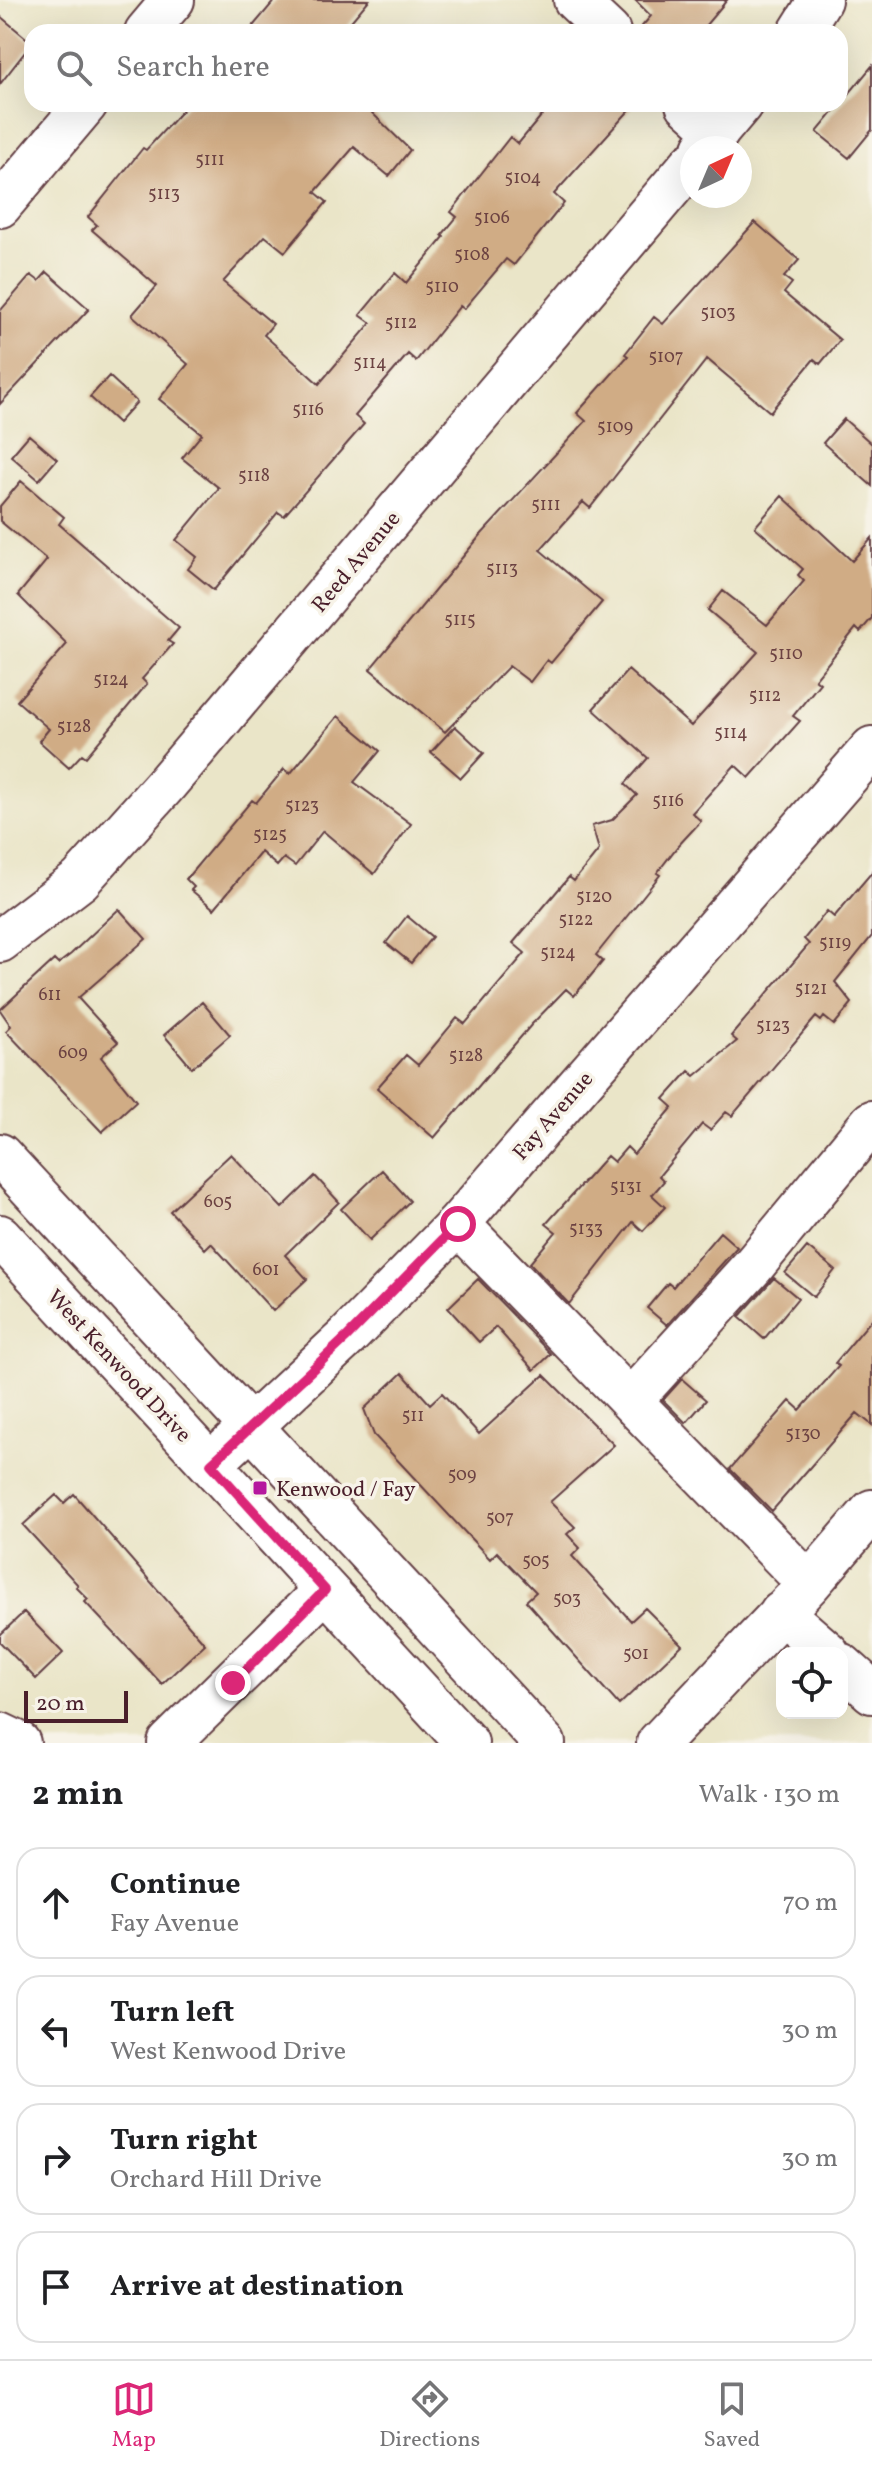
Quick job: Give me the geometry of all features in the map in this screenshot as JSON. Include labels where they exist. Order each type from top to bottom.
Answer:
[{"type":"street","points":[[153,24],[173,0]]},
{"type":"street","points":[[575,0],[600,24]]},
{"type":"street","points":[[805,24],[820,0]]},
{"type":"street","points":[[0,206],[79,112]]},
{"type":"street","points":[[694,112],[713,136]]},
{"type":"street","name":"Reed Avenue","points":[[0,941],[80,880],[137,816],[680,177]]},
{"type":"street","name":"Fay Avenue","points":[[211,1464],[347,1337],[458,1224],[872,748]]},
{"type":"street","points":[[631,1400],[753,1266],[872,1122]]},
{"type":"street","points":[[0,1155],[544,1743]]},
{"type":"street","points":[[458,1224],[631,1400],[795,1598],[824,1647]]},
{"type":"street","name":"West Kenwood Drive","points":[[0,1236],[467,1743]]},
{"type":"street","points":[[658,1743],[872,1511]]},
{"type":"street","points":[[169,1743],[325,1590]]},
{"type":"street","points":[[848,1670],[872,1692]]},
{"type":"street","points":[[0,1734],[19,1743]]},
{"type":"building","points":[[275,0],[369,0],[349,24],[255,24]]},
{"type":"building","points":[[635,0],[727,0],[707,24],[644,24],[651,16]]},
{"type":"building","points":[[0,16],[24,36],[24,53],[0,84]]},
{"type":"building","points":[[872,66],[872,130],[849,158],[817,132],[834,112],[848,112],[848,95]]},
{"type":"building","points":[[181,112],[371,112],[410,150],[389,176],[354,147],[315,192],[327,202],[285,252],[265,236],[223,282],[273,324],[264,335],[319,384],[371,323],[360,315],[395,273],[406,283],[457,217],[451,212],[510,137],[518,144],[544,112],[628,112],[554,194],[564,203],[514,265],[506,259],[464,309],[460,306],[416,361],[408,354],[355,416],[364,424],[284,516],[278,512],[214,590],[188,569],[197,557],[176,540],[219,488],[182,458],[202,434],[159,399],[188,364],[132,315],[157,286],[92,230],[97,225],[88,217],[143,148],[146,150]]},
{"type":"building","points":[[755,222],[799,260],[784,277],[792,283],[784,293],[840,340],[820,364],[814,359],[770,412],[707,359],[590,508],[583,502],[540,550],[602,602],[551,663],[547,660],[530,682],[509,666],[445,732],[370,669],[480,536],[586,421],[577,413],[628,356],[625,354],[654,317],[663,324]]},
{"type":"building","points":[[47,272],[89,309],[0,404],[0,311],[31,275],[39,281]]},
{"type":"building","points":[[109,376],[137,402],[118,423],[90,397]]},
{"type":"building","points":[[844,419],[872,444],[872,486],[823,443]]},
{"type":"building","points":[[29,435],[57,459],[39,480],[11,456]]},
{"type":"building","points":[[21,481],[64,517],[59,524],[179,628],[168,641],[173,644],[142,679],[147,684],[86,757],[82,754],[69,768],[39,741],[49,729],[17,701],[67,644],[18,595],[47,560],[0,521],[0,506]]},
{"type":"building","points":[[782,496],[852,561],[872,538],[872,618],[860,632],[856,628],[815,679],[820,683],[793,716],[800,721],[749,778],[735,765],[692,813],[701,821],[677,847],[657,873],[660,875],[596,955],[603,961],[574,996],[566,989],[434,1138],[377,1088],[406,1055],[418,1065],[457,1018],[465,1024],[525,953],[513,943],[569,877],[574,881],[599,850],[592,826],[612,820],[637,795],[625,784],[648,758],[593,709],[628,670],[691,726],[758,652],[708,610],[723,591],[767,625],[804,581],[798,575],[803,569],[755,527]]},
{"type":"building","points":[[338,716],[380,751],[354,782],[411,824],[374,874],[323,831],[295,866],[284,858],[277,866],[261,852],[214,909],[191,890],[194,887],[186,879],[252,800],[256,803],[284,769],[290,774]]},
{"type":"building","points":[[455,726],[484,753],[461,778],[431,752]]},
{"type":"building","points":[[872,872],[872,936],[835,982],[852,1003],[834,1025],[824,1017],[821,1021],[816,1017],[732,1116],[726,1112],[710,1130],[702,1124],[659,1176],[664,1181],[652,1195],[665,1207],[643,1231],[633,1222],[569,1304],[530,1263],[556,1232],[546,1224],[607,1156],[614,1162],[627,1147],[634,1154],[673,1107],[664,1099],[689,1071],[695,1076],[737,1041],[731,1036],[809,944],[804,939],[827,911],[834,917]]},
{"type":"building","points":[[119,909],[146,939],[78,998],[118,1042],[101,1057],[136,1101],[102,1132],[6,1031],[11,1026],[0,1010],[54,960],[58,964],[71,954]]},
{"type":"building","points":[[407,916],[432,937],[411,963],[386,943]]},
{"type":"building","points":[[202,1002],[230,1035],[192,1068],[164,1035]]},
{"type":"building","points":[[231,1154],[282,1208],[315,1176],[339,1202],[285,1255],[307,1279],[273,1311],[211,1243],[205,1249],[170,1211]]},
{"type":"building","points":[[382,1170],[410,1201],[370,1240],[341,1209]]},
{"type":"building","points":[[720,1232],[737,1247],[667,1325],[647,1308],[668,1283],[673,1287]]},
{"type":"building","points":[[807,1247],[835,1270],[814,1297],[785,1273]]},
{"type":"building","points":[[774,1278],[798,1298],[764,1339],[739,1317]]},
{"type":"building","points":[[478,1279],[551,1354],[534,1370],[496,1327],[479,1342],[448,1308]]},
{"type":"building","points":[[872,1319],[872,1425],[857,1413],[772,1511],[730,1469],[790,1401],[800,1410],[839,1366],[835,1363]]},
{"type":"building","points":[[402,1373],[430,1404],[442,1393],[479,1434],[544,1375],[614,1445],[550,1502],[575,1527],[567,1534],[580,1548],[572,1556],[631,1621],[645,1608],[682,1645],[619,1705],[526,1601],[536,1592],[497,1552],[490,1559],[374,1435],[364,1409]]},
{"type":"building","points":[[682,1379],[706,1400],[686,1423],[663,1400]]},
{"type":"building","points":[[74,1494],[205,1644],[162,1684],[85,1602],[88,1599],[76,1587],[78,1585],[23,1525],[56,1495],[64,1503]]},
{"type":"building","points":[[24,1612],[63,1653],[36,1679],[0,1642],[0,1635]]},
{"type":"place","name":"Kenwood / Fay","points":[[260,1488]]},
{"type":"route","points":[[233,1683],[325,1590],[211,1464],[347,1337],[458,1224]]}]
